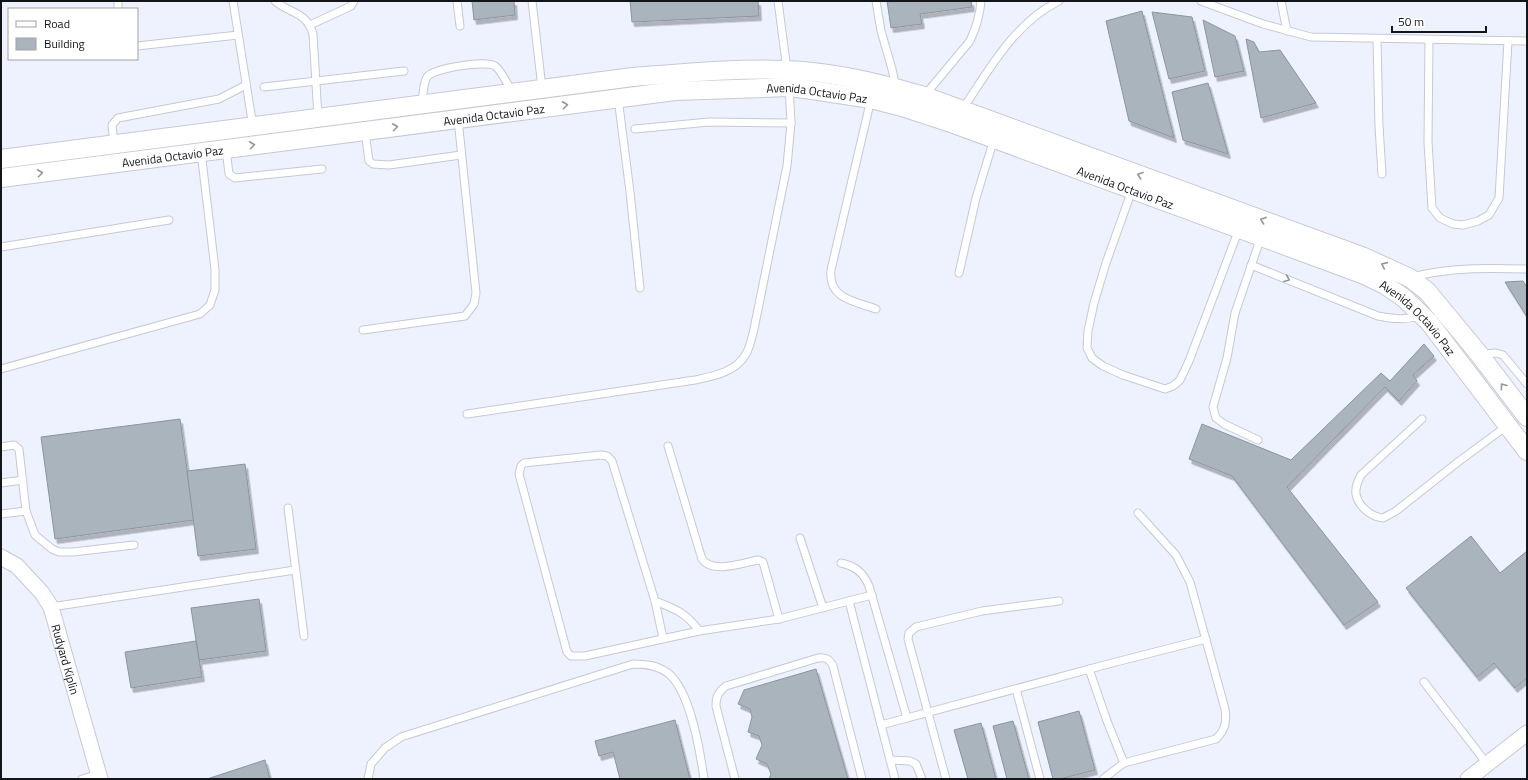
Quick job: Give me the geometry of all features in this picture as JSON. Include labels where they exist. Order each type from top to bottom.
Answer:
[{"type":"street","name":"Avenida Octavio Paz","points":[[1,159],[640,76],[712,71],[788,79],[902,107],[958,118],[1364,257],[1410,278],[1427,291],[1480,354],[1527,417]]},
{"type":"street","name":"Avenida Octavio Paz","points":[[1,178],[675,91],[788,79],[854,78],[924,96],[994,139],[1362,274],[1374,280],[1404,298],[1429,322],[1527,451]]},
{"type":"street","name":"Rudyard Kiplin","points":[[1,557],[17,566],[42,593],[50,607],[100,777]]},
{"type":"street","points":[[1468,779],[1527,734]]},
{"type":"lane","points":[[233,1],[253,127]]},
{"type":"lane","points":[[275,1],[305,19],[310,25],[312,34],[318,118]]},
{"type":"lane","points":[[310,25],[350,6],[354,1]]},
{"type":"lane","points":[[456,1],[460,26]]},
{"type":"lane","points":[[532,1],[542,89]]},
{"type":"lane","points":[[467,414],[695,380],[719,375],[734,367],[746,354],[754,329],[787,166],[790,143],[791,123],[788,79],[778,1]]},
{"type":"lane","points":[[876,1],[881,31],[896,88]]},
{"type":"lane","points":[[924,96],[970,41],[978,20],[981,1]]},
{"type":"lane","points":[[958,118],[1010,41],[1029,21],[1059,1]]},
{"type":"lane","points":[[1201,1],[1219,4],[1263,24],[1311,37],[1527,41]]},
{"type":"lane","points":[[1282,1],[1287,31]]},
{"type":"lane","points":[[138,46],[238,35]]},
{"type":"lane","points":[[1377,39],[1379,126],[1382,174]]},
{"type":"lane","points":[[1429,40],[1428,142],[1432,208],[1440,218],[1453,224],[1464,225],[1478,221],[1489,215],[1499,198],[1508,41]]},
{"type":"lane","points":[[422,104],[425,82],[428,76],[434,72],[460,66],[490,64],[496,67],[512,92]]},
{"type":"lane","points":[[264,87],[404,71]]},
{"type":"lane","points":[[114,144],[112,125],[118,118],[219,99],[246,85]]},
{"type":"lane","points":[[618,98],[640,288]]},
{"type":"lane","points":[[871,99],[832,263],[830,280],[832,288],[838,294],[846,299],[876,309]]},
{"type":"lane","points":[[363,330],[464,316],[474,304],[476,293],[458,118]]},
{"type":"lane","points":[[635,129],[709,122],[791,123]]},
{"type":"lane","points":[[365,130],[369,161],[373,164],[389,165],[461,155]]},
{"type":"lane","points":[[959,273],[976,198],[994,139]]},
{"type":"lane","points":[[226,149],[229,174],[235,178],[322,169]]},
{"type":"lane","points":[[1,369],[200,314],[210,305],[215,290],[215,269],[201,152]]},
{"type":"lane","points":[[1133,190],[1104,270],[1094,303],[1088,331],[1087,348],[1092,358],[1103,366],[1123,375],[1165,389],[1173,386],[1180,380],[1189,361],[1239,229]]},
{"type":"lane","points":[[1,247],[169,220]]},
{"type":"lane","points":[[1258,440],[1224,424],[1216,418],[1213,412],[1215,398],[1227,358],[1235,313],[1261,237]]},
{"type":"lane","points":[[1251,265],[1378,316],[1394,320],[1408,319],[1422,315]]},
{"type":"lane","points":[[1410,278],[1430,272],[1449,269],[1527,269]]},
{"type":"lane","points":[[1480,354],[1501,353],[1506,357],[1527,384]]},
{"type":"lane","points":[[1422,419],[1361,475],[1357,485],[1356,494],[1362,505],[1372,515],[1383,518],[1396,512],[1458,462],[1508,425]]},
{"type":"lane","points":[[1,447],[14,445],[19,449],[26,511],[35,535],[52,549],[59,552],[73,552],[134,545]]},
{"type":"lane","points":[[668,446],[704,563],[716,567],[723,567],[758,560],[763,562],[779,619]]},
{"type":"lane","points":[[663,638],[655,601],[612,461],[607,456],[601,455],[524,463],[521,466],[519,474],[567,652],[571,656],[586,656],[699,631],[779,619],[872,595]]},
{"type":"lane","points":[[1,483],[23,480]]},
{"type":"lane","points":[[288,508],[304,636]]},
{"type":"lane","points":[[1,514],[26,511]]},
{"type":"lane","points":[[1103,779],[1124,763],[1216,739],[1223,733],[1226,718],[1225,709],[1206,639],[1190,582],[1184,568],[1176,555],[1138,513]]},
{"type":"lane","points":[[800,538],[823,608]]},
{"type":"lane","points":[[841,562],[851,565],[859,570],[866,578],[907,718]]},
{"type":"lane","points":[[50,607],[295,570]]},
{"type":"lane","points":[[655,601],[685,614],[692,620],[699,631]]},
{"type":"lane","points":[[849,601],[895,779]]},
{"type":"lane","points":[[946,779],[908,639],[912,629],[982,611],[1059,601]]},
{"type":"lane","points":[[881,725],[1206,639]]},
{"type":"lane","points":[[735,779],[716,706],[716,698],[720,690],[726,686],[818,658],[824,658],[831,661],[833,666],[862,779]]},
{"type":"lane","points":[[368,779],[371,764],[385,748],[401,737],[633,664],[647,664],[658,667],[668,674],[678,686],[689,711],[701,752],[704,779]]},
{"type":"lane","points":[[1089,669],[1107,721],[1124,763]]},
{"type":"lane","points":[[1424,682],[1488,765]]},
{"type":"lane","points":[[1016,689],[1040,779]]},
{"type":"lane","points":[[890,760],[913,762],[918,766],[922,779]]},
{"type":"lane","points":[[82,779],[100,777]]},
{"type":"building","points":[[472,1],[514,1],[515,15],[474,20]]},
{"type":"building","points":[[630,1],[758,1],[759,16],[632,22]]},
{"type":"building","points":[[887,1],[971,1],[972,7],[920,14],[922,24],[891,28]]},
{"type":"building","points":[[1142,11],[1174,138],[1129,121],[1106,21]]},
{"type":"building","points":[[1152,12],[1192,17],[1205,71],[1169,79]]},
{"type":"building","points":[[1203,20],[1235,36],[1244,71],[1215,77]]},
{"type":"building","points":[[1246,39],[1254,42],[1259,52],[1280,50],[1316,103],[1261,118]]},
{"type":"building","points":[[1208,83],[1228,154],[1183,140],[1172,92]]},
{"type":"building","points":[[1523,281],[1527,287],[1527,317],[1505,282]]},
{"type":"building","points":[[1424,344],[1434,356],[1413,375],[1417,381],[1399,401],[1385,387],[1287,487],[1378,602],[1344,625],[1232,476],[1189,459],[1202,424],[1291,460],[1381,373],[1390,381]]},
{"type":"building","points":[[180,419],[194,520],[55,539],[41,437]]},
{"type":"building","points":[[245,464],[256,549],[198,556],[187,471]]},
{"type":"building","points":[[1471,536],[1500,573],[1527,551],[1527,678],[1515,688],[1494,663],[1477,677],[1406,588]]},
{"type":"building","points":[[259,599],[266,651],[199,660],[191,608]]},
{"type":"building","points":[[196,641],[202,677],[131,688],[125,652]]},
{"type":"building","points":[[816,669],[848,779],[769,779],[771,774],[767,764],[756,759],[762,745],[759,736],[748,732],[752,717],[750,709],[738,704],[744,690]]},
{"type":"building","points":[[1079,711],[1095,770],[1060,779],[1053,779],[1038,722]]},
{"type":"building","points":[[675,720],[690,779],[620,779],[613,752],[599,756],[595,741]]},
{"type":"building","points":[[1013,721],[1029,779],[1007,779],[993,726]]},
{"type":"building","points":[[981,723],[996,779],[968,779],[954,730]]},
{"type":"building","points":[[265,760],[270,779],[207,779]]}]
